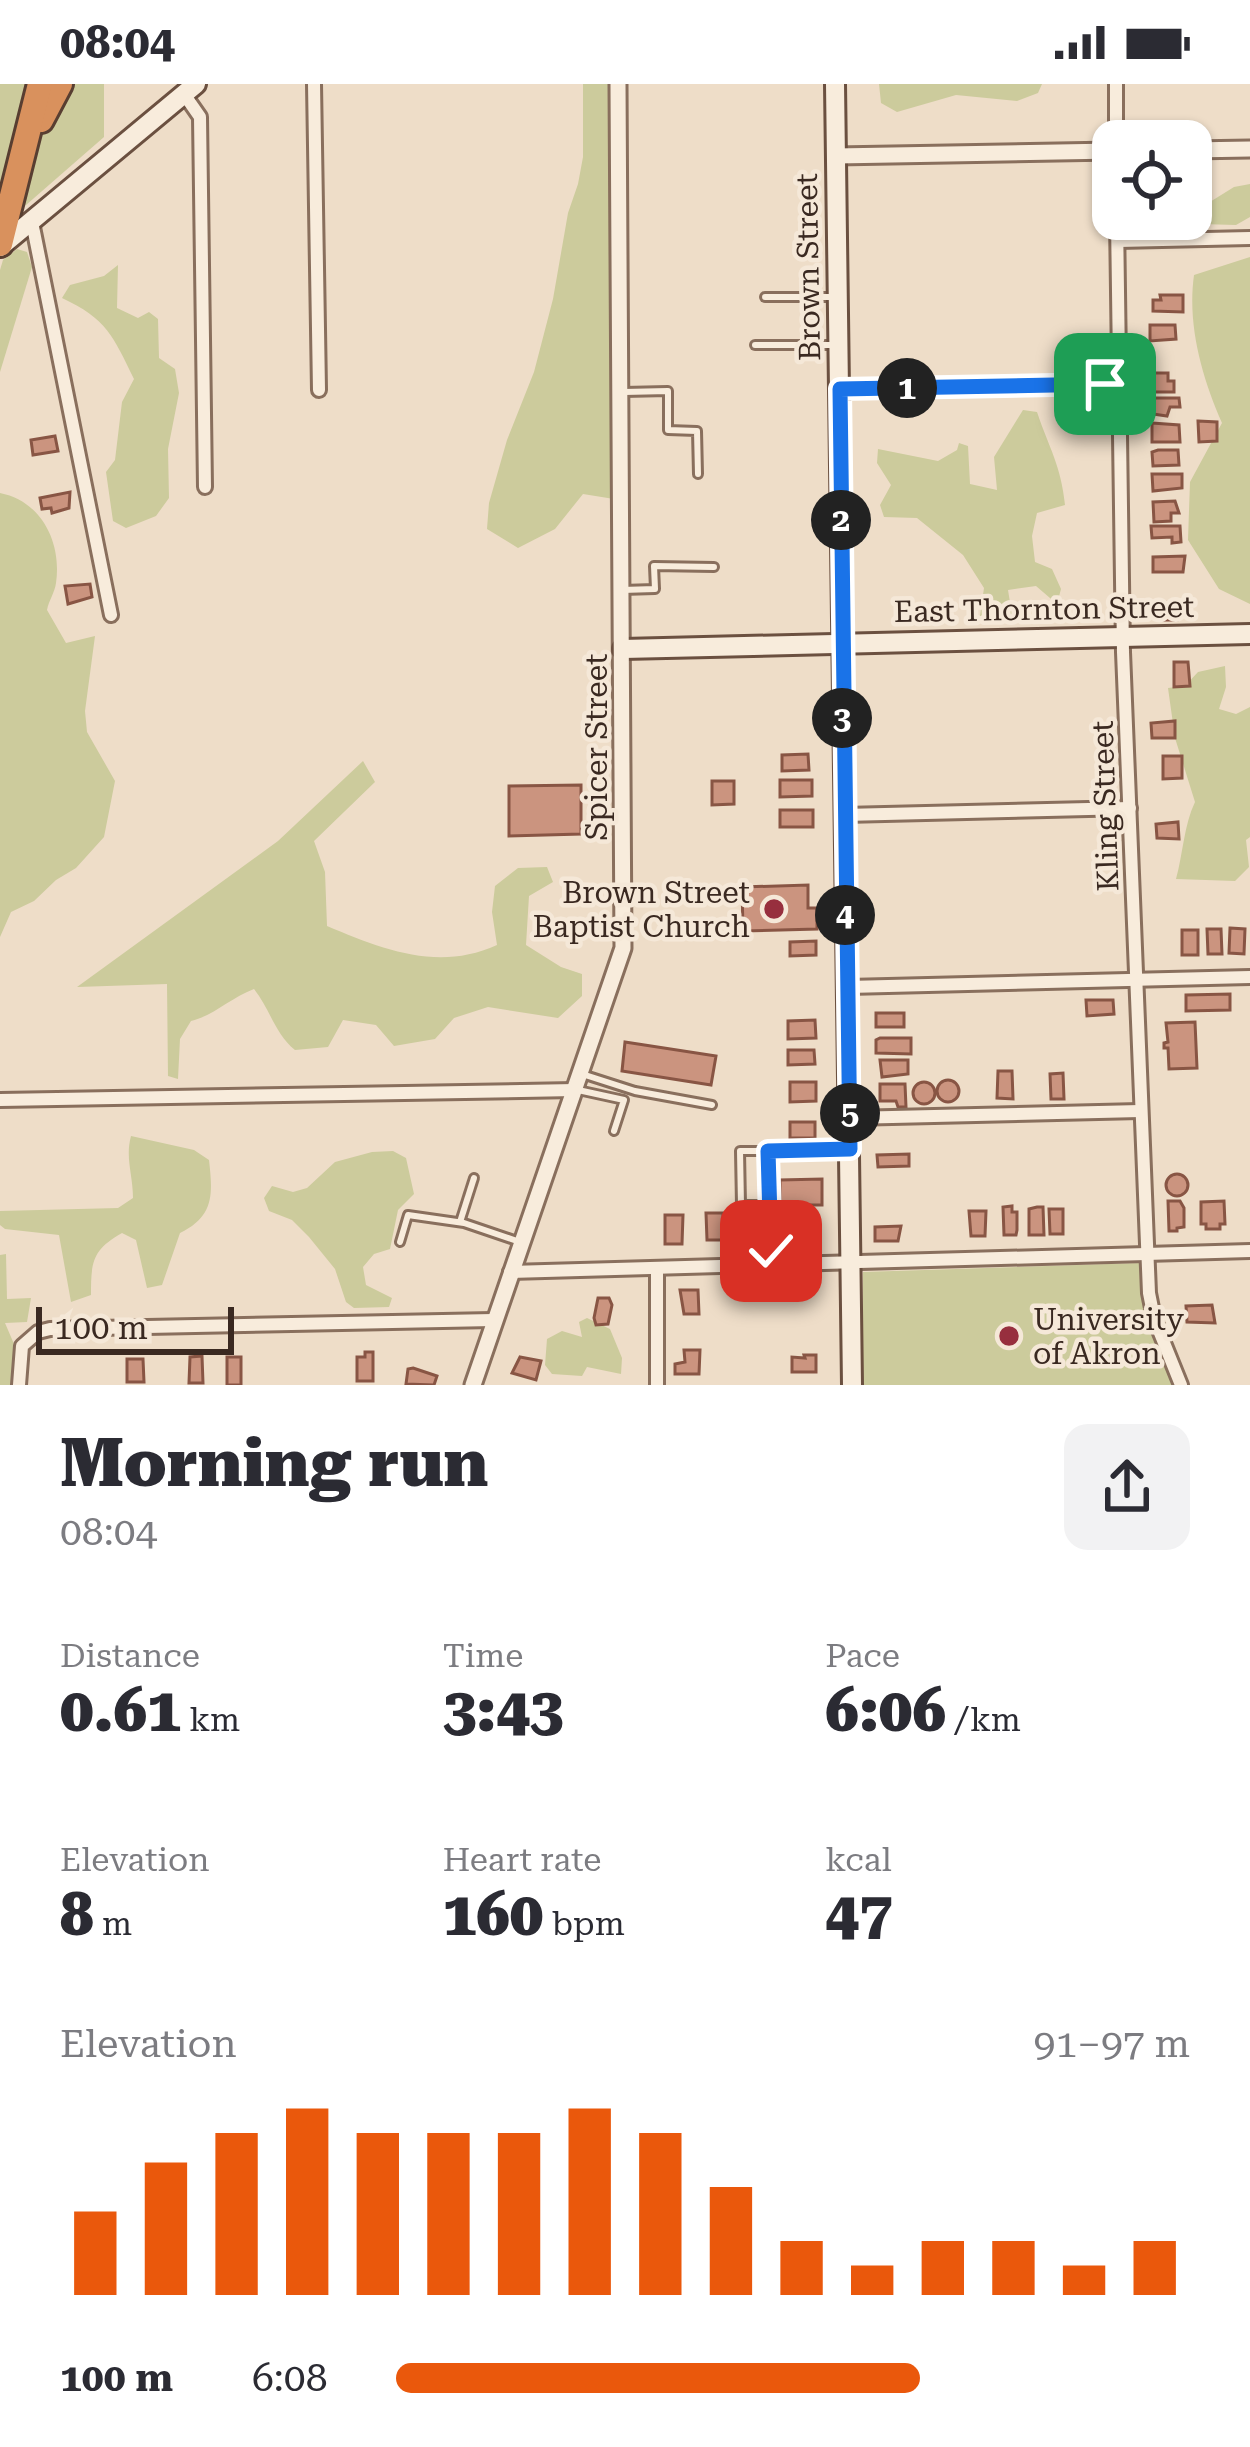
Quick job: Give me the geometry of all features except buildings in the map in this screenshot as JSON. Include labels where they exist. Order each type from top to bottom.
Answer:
[{"type":"highway","points":[[0,245],[40,84]]},
{"type":"highway","points":[[22,160],[60,84]]},
{"type":"main road","name":"Brown Street","points":[[835,84],[852,1385]]},
{"type":"main road","points":[[0,245],[190,89]]},
{"type":"main road","name":"East Thornton Street","points":[[622,649],[1250,634]]},
{"type":"street","points":[[314,84],[319,390]]},
{"type":"street","name":"Spicer Street","points":[[473,1385],[622,948],[618,84]]},
{"type":"street","points":[[1116,84],[1116,120]]},
{"type":"street","points":[[190,89],[200,117],[205,487]]},
{"type":"street","points":[[1212,149],[1250,148]]},
{"type":"street","points":[[836,156],[1092,151]]},
{"type":"street","points":[[27,225],[111,615]]},
{"type":"street","points":[[1118,241],[1250,238]]},
{"type":"street","name":"Kling Street","points":[[1118,241],[1123,637],[1147,1253],[1152,1311],[1181,1385]]},
{"type":"street","points":[[840,389],[1120,383]]},
{"type":"street","points":[[844,815],[1130,808]]},
{"type":"street","points":[[848,987],[1250,977]]},
{"type":"street","points":[[0,1100],[578,1082]]},
{"type":"street","points":[[850,1118],[1141,1111]]},
{"type":"street","points":[[510,1272],[1250,1251]]},
{"type":"street","points":[[657,1268],[657,1385]]},
{"type":"street","points":[[20,1385],[20,1354],[27,1341],[50,1329],[494,1320]]},
{"type":"lane","points":[[765,297],[838,297]]},
{"type":"lane","points":[[755,345],[839,345]]},
{"type":"lane","points":[[620,392],[668,391],[668,430],[697,431],[698,474]]},
{"type":"lane","points":[[622,590],[655,589],[654,566],[714,567]]},
{"type":"lane","points":[[578,1082],[712,1105]]},
{"type":"lane","points":[[578,1082],[624,1100],[614,1131]]},
{"type":"lane","points":[[770,1204],[741,1205],[740,1151],[850,1149]]},
{"type":"lane","points":[[768,1151],[772,1264]]},
{"type":"lane","points":[[460,1222],[474,1178]]},
{"type":"lane","points":[[400,1242],[408,1215],[460,1222],[521,1242]]},
{"type":"green space","points":[[0,84],[32,84],[0,215]]},
{"type":"green space","points":[[69,84],[104,84],[104,137],[18,212],[40,139]]},
{"type":"green space","points":[[583,84],[610,84],[614,499],[583,494],[555,529],[518,548],[487,529],[489,503],[534,372],[553,299],[583,157]]},
{"type":"green space","points":[[879,84],[1042,84],[1038,93],[1017,101],[956,95],[897,112],[881,103]]},
{"type":"green space","points":[[1250,184],[1250,217],[1236,225],[1212,224],[1212,201],[1234,187]]},
{"type":"green space","points":[[17,249],[27,252],[32,267],[0,372],[0,270],[3,260]]},
{"type":"green space","points":[[1250,257],[1250,604],[1219,589],[1188,540],[1190,482],[1222,423],[1198,350],[1194,275]]},
{"type":"green space","points":[[118,265],[117,308],[138,318],[149,312],[158,319],[159,358],[175,369],[179,393],[168,449],[169,498],[156,516],[126,528],[113,521],[106,472],[115,460],[122,402],[134,379],[107,330],[62,298],[70,285],[104,276]]},
{"type":"green space","points":[[1023,410],[1037,412],[1058,467],[1065,505],[1037,513],[1032,536],[1035,562],[1052,569],[1061,589],[1057,604],[1036,586],[1008,590],[1013,621],[980,616],[984,588],[963,555],[917,518],[884,517],[880,505],[891,485],[877,463],[878,449],[938,461],[957,450],[959,443],[968,446],[970,484],[997,490],[994,457]]},
{"type":"green space","points":[[0,493],[27,505],[52,539],[56,583],[47,610],[66,643],[95,636],[85,711],[87,732],[115,781],[104,837],[76,868],[34,901],[11,912],[0,937]]},
{"type":"green space","points":[[1225,666],[1226,687],[1219,709],[1236,714],[1250,707],[1249,867],[1235,881],[1176,879],[1195,802],[1175,738],[1168,688],[1185,686],[1198,672]]},
{"type":"green space","points":[[363,761],[375,782],[314,841],[325,872],[327,926],[410,954],[453,957],[475,953],[497,945],[492,912],[495,886],[518,868],[547,867],[553,882],[529,896],[526,945],[582,974],[582,996],[558,1018],[488,1007],[454,1018],[435,1039],[394,1046],[376,1025],[343,1020],[328,1047],[295,1050],[254,989],[191,1021],[180,1039],[178,1079],[168,1076],[167,984],[77,987],[278,841]]},
{"type":"green space","points":[[131,1136],[194,1150],[209,1160],[209,1203],[199,1219],[180,1233],[162,1285],[147,1288],[136,1240],[122,1233],[95,1258],[91,1295],[71,1302],[59,1235],[5,1229],[0,1225],[0,1211],[118,1208],[133,1198]]},
{"type":"green space","points":[[393,1151],[406,1158],[414,1194],[398,1210],[390,1249],[374,1254],[363,1267],[366,1285],[392,1298],[389,1307],[354,1308],[346,1302],[335,1269],[309,1237],[292,1220],[269,1211],[264,1198],[272,1186],[293,1192],[307,1188],[335,1162]]},
{"type":"green space","points":[[6,1254],[7,1299],[31,1298],[27,1322],[5,1323],[14,1344],[13,1385],[0,1385],[0,1255]]},
{"type":"green space","name":"University of Akron","points":[[1139,1263],[1147,1317],[1174,1385],[862,1385],[863,1272]]},
{"type":"green space","points":[[587,1318],[610,1329],[622,1358],[621,1374],[587,1367],[582,1376],[552,1374],[545,1365],[547,1339],[562,1331],[582,1337],[579,1322]]},
{"type":"place","name":"Brown Street Baptist Church","points":[[774,909]]},
{"type":"place","name":"University of Akron","points":[[1009,1336]]},
{"type":"route","points":[[771,1251],[768,1151],[850,1149],[840,389],[1105,384]]}]
